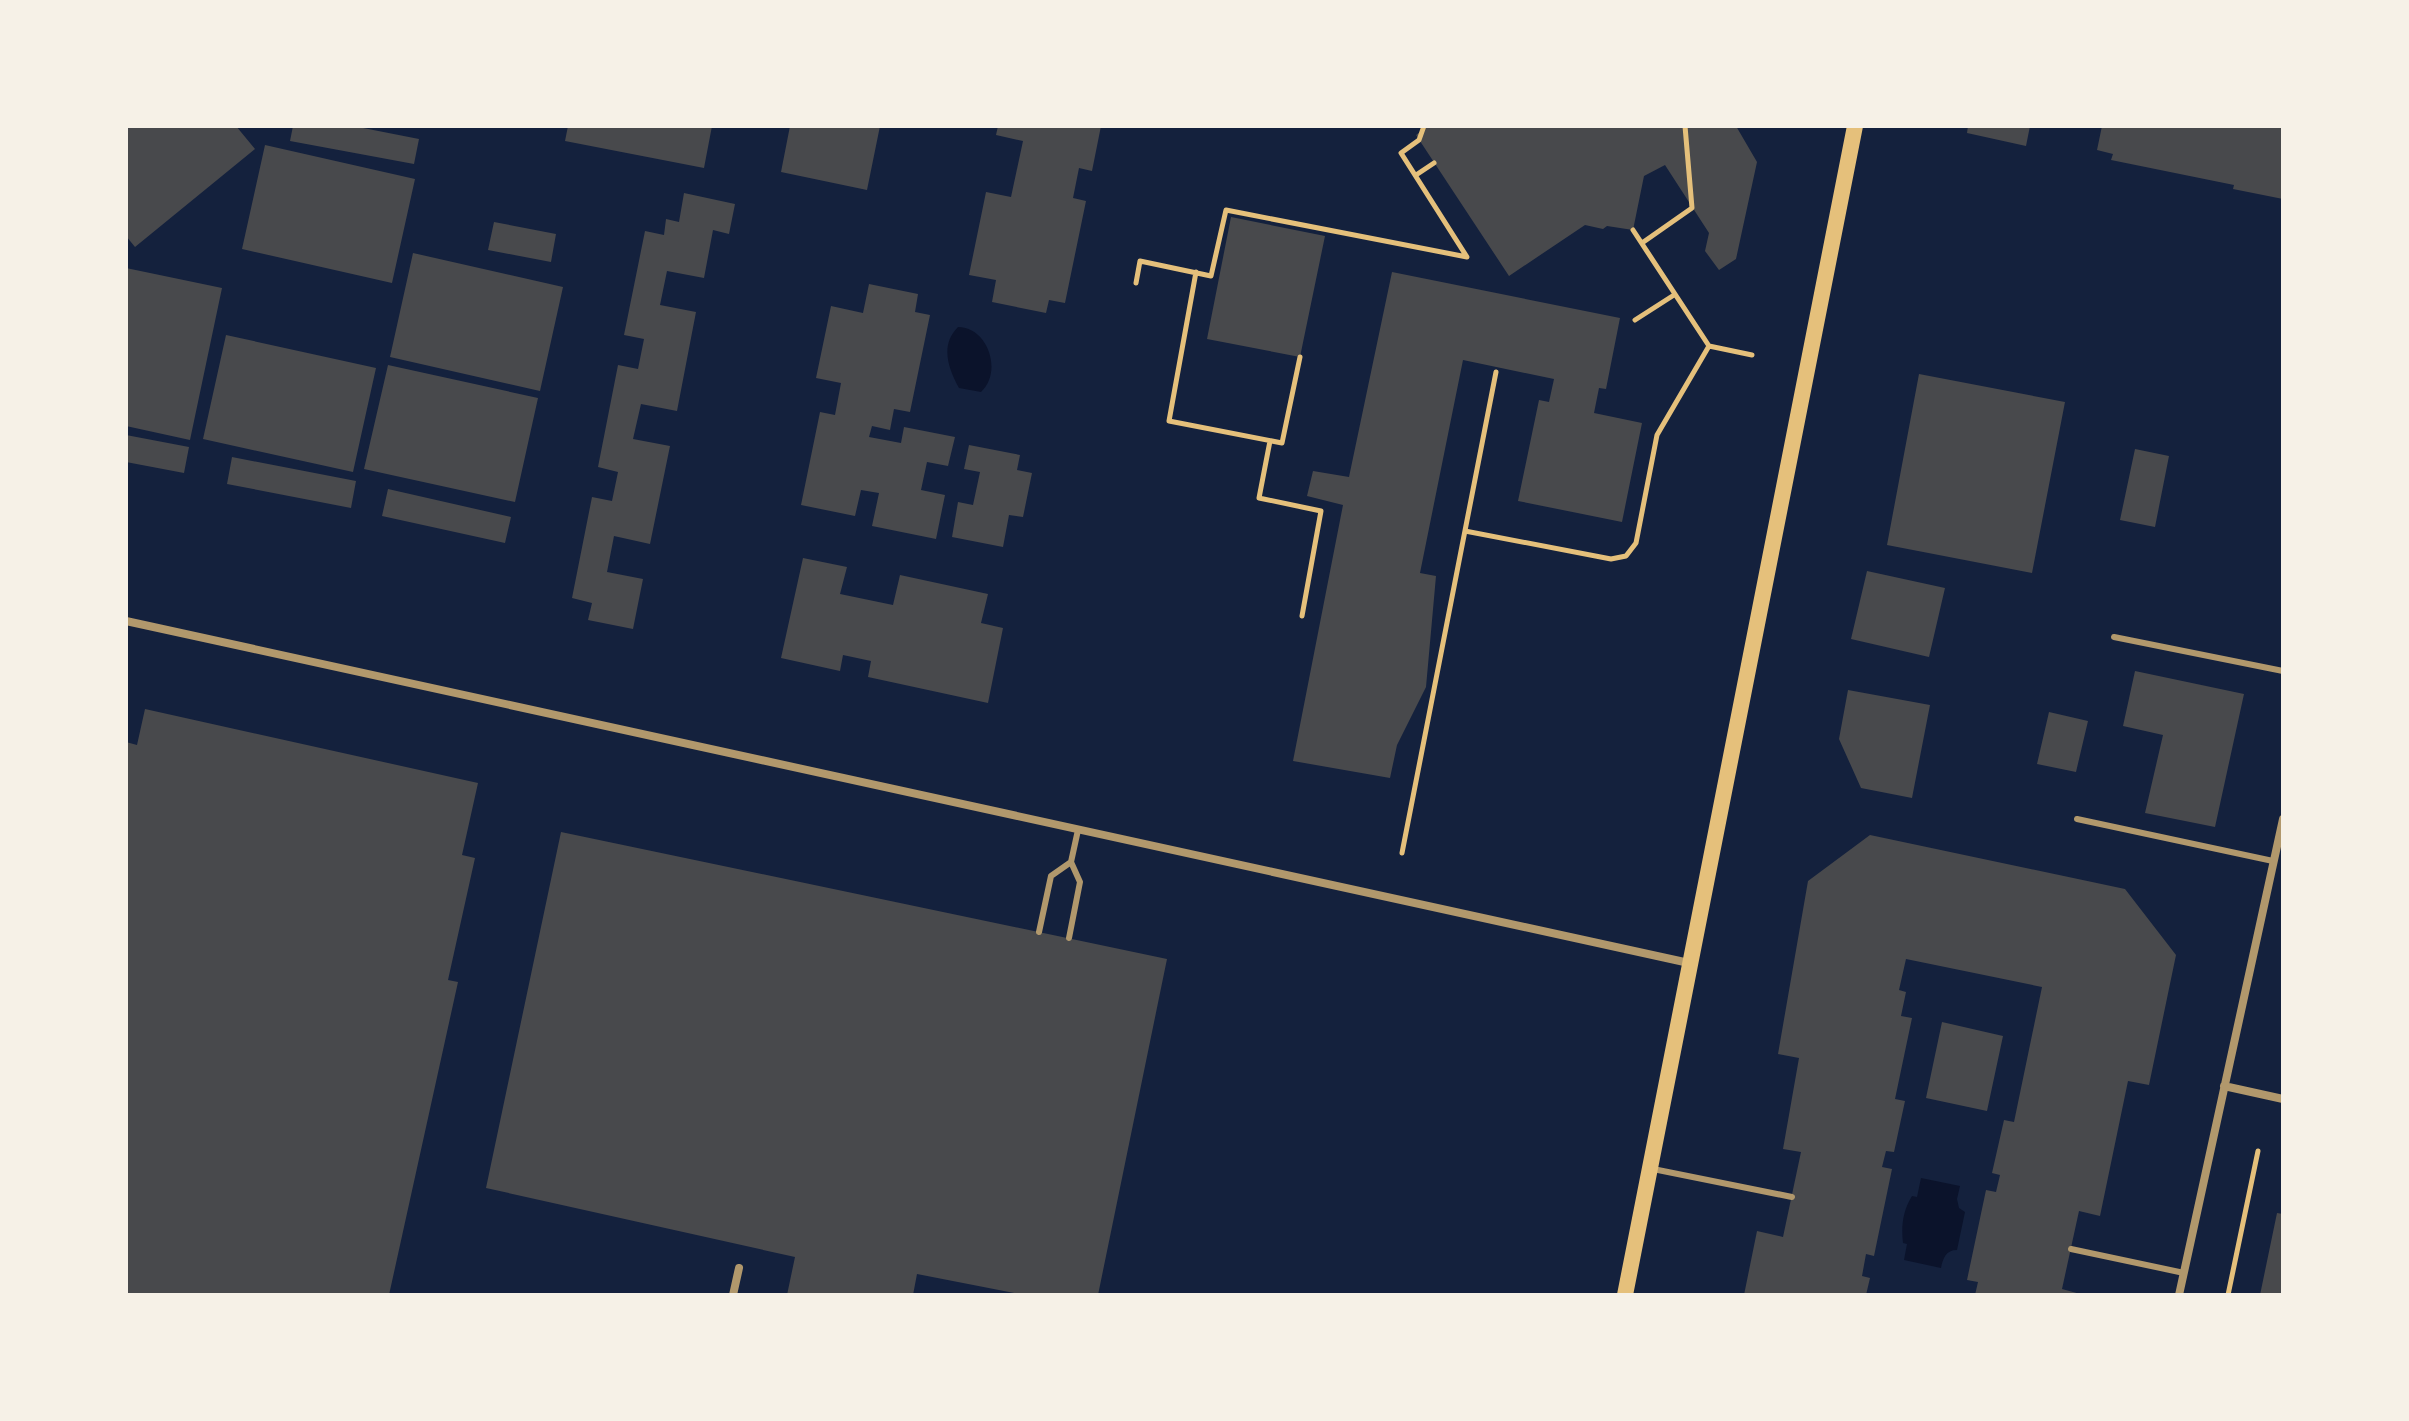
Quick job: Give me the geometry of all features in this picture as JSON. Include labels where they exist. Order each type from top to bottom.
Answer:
[{"type":"main road","points":[[1625,1295],[1855,126]]},
{"type":"street","points":[[126,621],[1689,963]]},
{"type":"street","points":[[2179,1295],[2283,819]]},
{"type":"street","points":[[2224,1086],[2283,1099]]},
{"type":"street","points":[[733,1295],[739,1268]]},
{"type":"lane","points":[[2114,637],[2283,671]]},
{"type":"lane","points":[[2077,819],[2273,861]]},
{"type":"lane","points":[[1069,938],[1080,882],[1071,862],[1078,830]]},
{"type":"lane","points":[[1039,932],[1051,876],[1071,862]]},
{"type":"lane","points":[[1650,1168],[1792,1197]]},
{"type":"lane","points":[[2071,1249],[2184,1273]]},
{"type":"path","points":[[1136,283],[1140,261],[1211,276],[1226,210],[1467,257],[1401,153],[1419,140],[1424,126]]},
{"type":"path","points":[[1642,243],[1692,208],[1685,126]]},
{"type":"path","points":[[1416,175],[1434,163]]},
{"type":"path","points":[[1633,230],[1709,346],[1752,355]]},
{"type":"path","points":[[1196,272],[1169,421],[1282,443],[1300,357]]},
{"type":"path","points":[[1635,320],[1674,295]]},
{"type":"path","points":[[1465,531],[1611,559],[1626,556],[1636,543],[1657,435],[1709,346]]},
{"type":"path","points":[[1402,853],[1496,372]]},
{"type":"path","points":[[1270,441],[1259,498],[1321,511],[1302,616]]},
{"type":"path","points":[[2228,1295],[2258,1151]]},
{"type":"water","points":[[958,327],[977,334],[989,352],[991,373],[981,392],[959,388],[952,373],[948,357],[949,341]]},
{"type":"water","points":[[1921,1178],[1960,1186],[1957,1199],[1959,1208],[1965,1212],[1957,1250],[1946,1255],[1941,1268],[1904,1260],[1907,1244],[1903,1243],[1903,1218],[1912,1196],[1917,1197]]},
{"type":"building","points":[[126,126],[236,126],[255,149],[135,247],[126,236]]},
{"type":"building","points":[[293,126],[353,126],[419,139],[414,164],[290,141]]},
{"type":"building","points":[[568,126],[712,126],[704,168],[565,141]]},
{"type":"building","points":[[790,126],[880,126],[867,190],[781,172]]},
{"type":"building","points":[[998,126],[1101,126],[1092,171],[1079,168],[1073,198],[1086,201],[1065,303],[1049,300],[1046,313],[992,302],[996,280],[969,275],[986,192],[1011,197],[1023,141],[996,135]]},
{"type":"building","points":[[1428,126],[1736,126],[1757,162],[1736,259],[1719,270],[1705,251],[1709,233],[1665,165],[1644,176],[1633,230],[1585,225],[1509,276],[1416,135]]},
{"type":"building","points":[[1968,126],[2030,126],[2026,146],[1967,133]]},
{"type":"building","points":[[2102,126],[2283,126],[2283,199],[2233,189],[2234,185],[2111,160],[2113,154],[2097,150]]},
{"type":"building","points":[[265,145],[415,179],[392,283],[242,249]]},
{"type":"building","points":[[684,193],[735,204],[729,234],[713,230],[704,278],[667,271],[660,305],[696,312],[677,411],[641,404],[633,439],[670,446],[650,544],[614,536],[607,572],[643,579],[633,629],[588,620],[592,603],[572,598],[592,497],[612,501],[618,472],[598,467],[618,365],[638,369],[644,339],[624,335],[645,231],[664,235],[666,219],[679,222]]},
{"type":"building","points":[[1231,217],[1325,236],[1300,357],[1207,339]]},
{"type":"building","points":[[494,222],[556,234],[551,262],[488,250]]},
{"type":"building","points":[[413,253],[563,287],[540,391],[390,357]]},
{"type":"building","points":[[126,268],[222,288],[190,440],[126,426]]},
{"type":"building","points":[[1392,272],[1620,318],[1606,389],[1599,388],[1594,413],[1642,423],[1622,522],[1518,501],[1539,400],[1549,402],[1554,379],[1463,360],[1420,573],[1436,576],[1426,687],[1397,745],[1390,778],[1293,761],[1343,505],[1307,496],[1313,471],[1349,477]]},
{"type":"building","points":[[869,284],[918,294],[915,312],[930,315],[910,412],[894,409],[890,430],[872,426],[869,437],[901,443],[904,427],[955,437],[948,466],[927,462],[921,490],[945,495],[936,539],[872,526],[879,493],[861,490],[855,516],[801,505],[820,412],[835,415],[841,383],[816,378],[831,306],[863,313]]},
{"type":"building","points":[[226,335],[376,368],[353,472],[203,439]]},
{"type":"building","points":[[388,365],[538,398],[515,502],[364,469]]},
{"type":"building","points":[[1919,374],[2065,402],[2032,573],[1887,545]]},
{"type":"building","points":[[126,435],[189,447],[184,473],[126,462]]},
{"type":"building","points":[[969,445],[1020,455],[1017,470],[1032,473],[1023,517],[1009,515],[1003,547],[952,537],[958,502],[973,505],[980,472],[964,469]]},
{"type":"building","points":[[2135,449],[2169,456],[2155,527],[2120,520]]},
{"type":"building","points":[[232,457],[356,481],[351,508],[227,484]]},
{"type":"building","points":[[388,489],[511,517],[505,543],[382,516]]},
{"type":"building","points":[[803,558],[847,567],[840,594],[893,605],[900,575],[988,594],[981,623],[1003,628],[988,703],[868,677],[871,661],[843,655],[840,671],[781,658]]},
{"type":"building","points":[[1867,571],[1945,588],[1929,657],[1851,639]]},
{"type":"building","points":[[2135,671],[2244,694],[2215,827],[2145,813],[2163,735],[2123,726]]},
{"type":"building","points":[[1848,690],[1930,705],[1912,798],[1861,788],[1839,739]]},
{"type":"building","points":[[145,709],[478,783],[462,855],[475,858],[448,980],[458,982],[389,1295],[126,1295],[126,742],[137,745]]},
{"type":"building","points":[[2049,712],[2088,721],[2076,772],[2037,764]]},
{"type":"building","points":[[561,832],[1167,959],[1098,1295],[1024,1295],[917,1274],[913,1295],[787,1295],[795,1257],[486,1188]]},
{"type":"building","points":[[1870,835],[2125,889],[2176,955],[2149,1085],[2128,1081],[2100,1216],[2079,1211],[2062,1289],[2084,1295],[1975,1295],[1978,1282],[1967,1280],[1986,1190],[1996,1192],[2000,1175],[1992,1173],[2004,1120],[2014,1122],[2042,987],[1906,959],[1899,990],[1906,992],[1901,1016],[1912,1018],[1895,1099],[1905,1101],[1894,1152],[1886,1151],[1882,1167],[1892,1169],[1874,1256],[1866,1254],[1862,1276],[1870,1278],[1866,1295],[1744,1295],[1757,1231],[1783,1237],[1801,1152],[1783,1149],[1799,1058],[1778,1054],[1808,881]]},
{"type":"building","points":[[1942,1022],[2003,1036],[1987,1111],[1926,1098]]},
{"type":"building","points":[[2277,1213],[2283,1214],[2283,1295],[2260,1295]]}]
